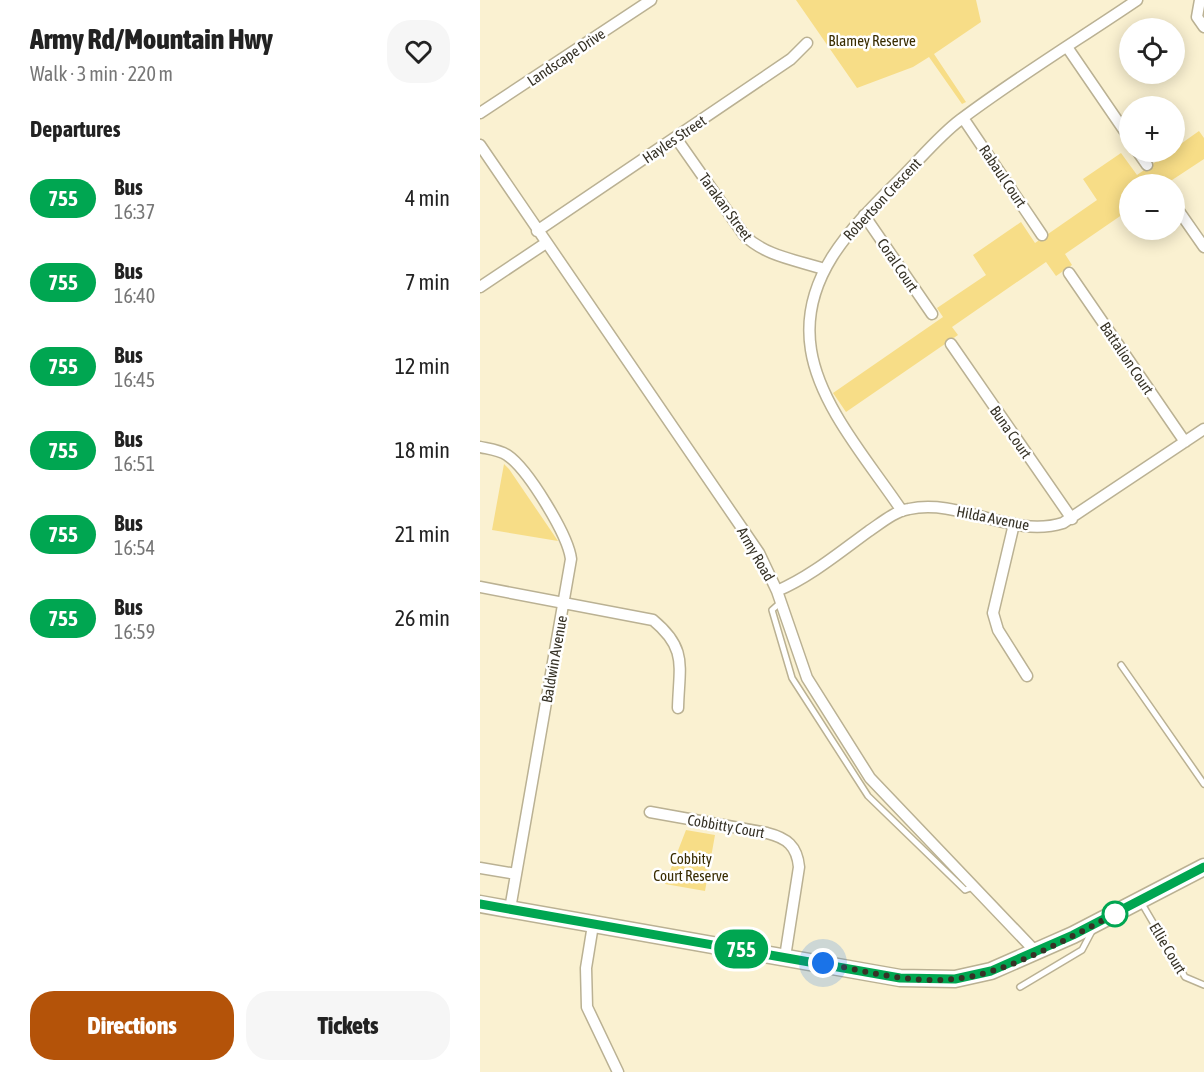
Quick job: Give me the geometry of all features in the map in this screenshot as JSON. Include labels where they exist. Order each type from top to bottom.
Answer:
[{"type":"main road","points":[[480,904],[900,978],[955,979],[991,971],[1036,952],[1204,867]]},
{"type":"street","name":"Landscape Drive","points":[[480,113],[651,0]]},
{"type":"street","name":"Robertson Crescent","points":[[902,511],[830,404],[815,368],[811,348],[811,312],[824,269],[836,248],[864,215],[963,118],[1137,0]]},
{"type":"street","points":[[1200,0],[1197,17],[1204,27]]},
{"type":"street","name":"Hayles Street","points":[[537,231],[791,59],[807,43]]},
{"type":"street","points":[[1067,47],[1119,123]]},
{"type":"street","name":"Rabaul Court","points":[[963,118],[1042,235]]},
{"type":"street","name":"Tarakan Street","points":[[676,138],[754,246],[824,269]]},
{"type":"street","name":"Army Road","points":[[480,145],[759,553],[779,597],[807,678],[870,778],[1036,952]]},
{"type":"street","name":"Coral Court","points":[[864,215],[932,314]]},
{"type":"street","points":[[1185,220],[1204,247]]},
{"type":"street","points":[[480,288],[546,243]]},
{"type":"street","name":"Battalion Court","points":[[1069,273],[1185,442]]},
{"type":"street","name":"Buna Court","points":[[951,344],[1072,519]]},
{"type":"street","name":"Hilda Avenue","points":[[779,597],[902,511],[933,507],[1014,524],[1048,527],[1072,519],[1204,429]]},
{"type":"street","name":"Baldwin Avenue","points":[[480,447],[507,456],[520,469],[564,532],[571,559],[510,909]]},
{"type":"street","points":[[1014,524],[993,612],[998,630],[1027,676]]},
{"type":"street","points":[[480,587],[653,620],[675,641],[680,654],[678,708]]},
{"type":"street","name":"Cobbitty Court","points":[[650,813],[767,832],[792,844],[798,855],[799,867],[785,957]]},
{"type":"street","points":[[480,868],[516,874]]},
{"type":"street","points":[[593,925],[586,968],[587,1007],[618,1072]]},
{"type":"lane","points":[[1121,665],[1204,784]]},
{"type":"lane","name":"Ellie Court","points":[[1140,901],[1185,977],[1204,985]]},
{"type":"lane","points":[[1020,987],[1082,950],[1095,924]]},
{"type":"green space","name":"Blamey Reserve","points":[[796,0],[976,0],[981,22],[934,54],[966,102],[962,104],[929,57],[913,67],[857,88]]},
{"type":"green space","points":[[1199,131],[1204,138],[1204,159],[1181,174],[1138,174],[1156,162],[1185,162],[1185,141]]},
{"type":"green space","points":[[1119,154],[1119,162],[1128,162],[1136,174],[1119,174],[1119,217],[1065,254],[1072,265],[1056,276],[1046,262],[952,327],[958,335],[846,412],[833,393],[943,317],[937,308],[986,275],[973,255],[1021,222],[1035,243],[1097,200],[1083,179]]},
{"type":"green space","points":[[504,464],[509,469],[558,541],[492,530]]},
{"type":"green space","name":"Cobbity Court Reserve","points":[[686,830],[715,835],[705,891],[665,884]]},
{"type":"bus line","name":"755","points":[[480,904],[900,978],[955,979],[991,971],[1009,964],[1073,935],[1204,867]]},
{"type":"route","points":[[823,963],[900,978],[955,979],[991,971],[1009,964],[1115,914]]}]
